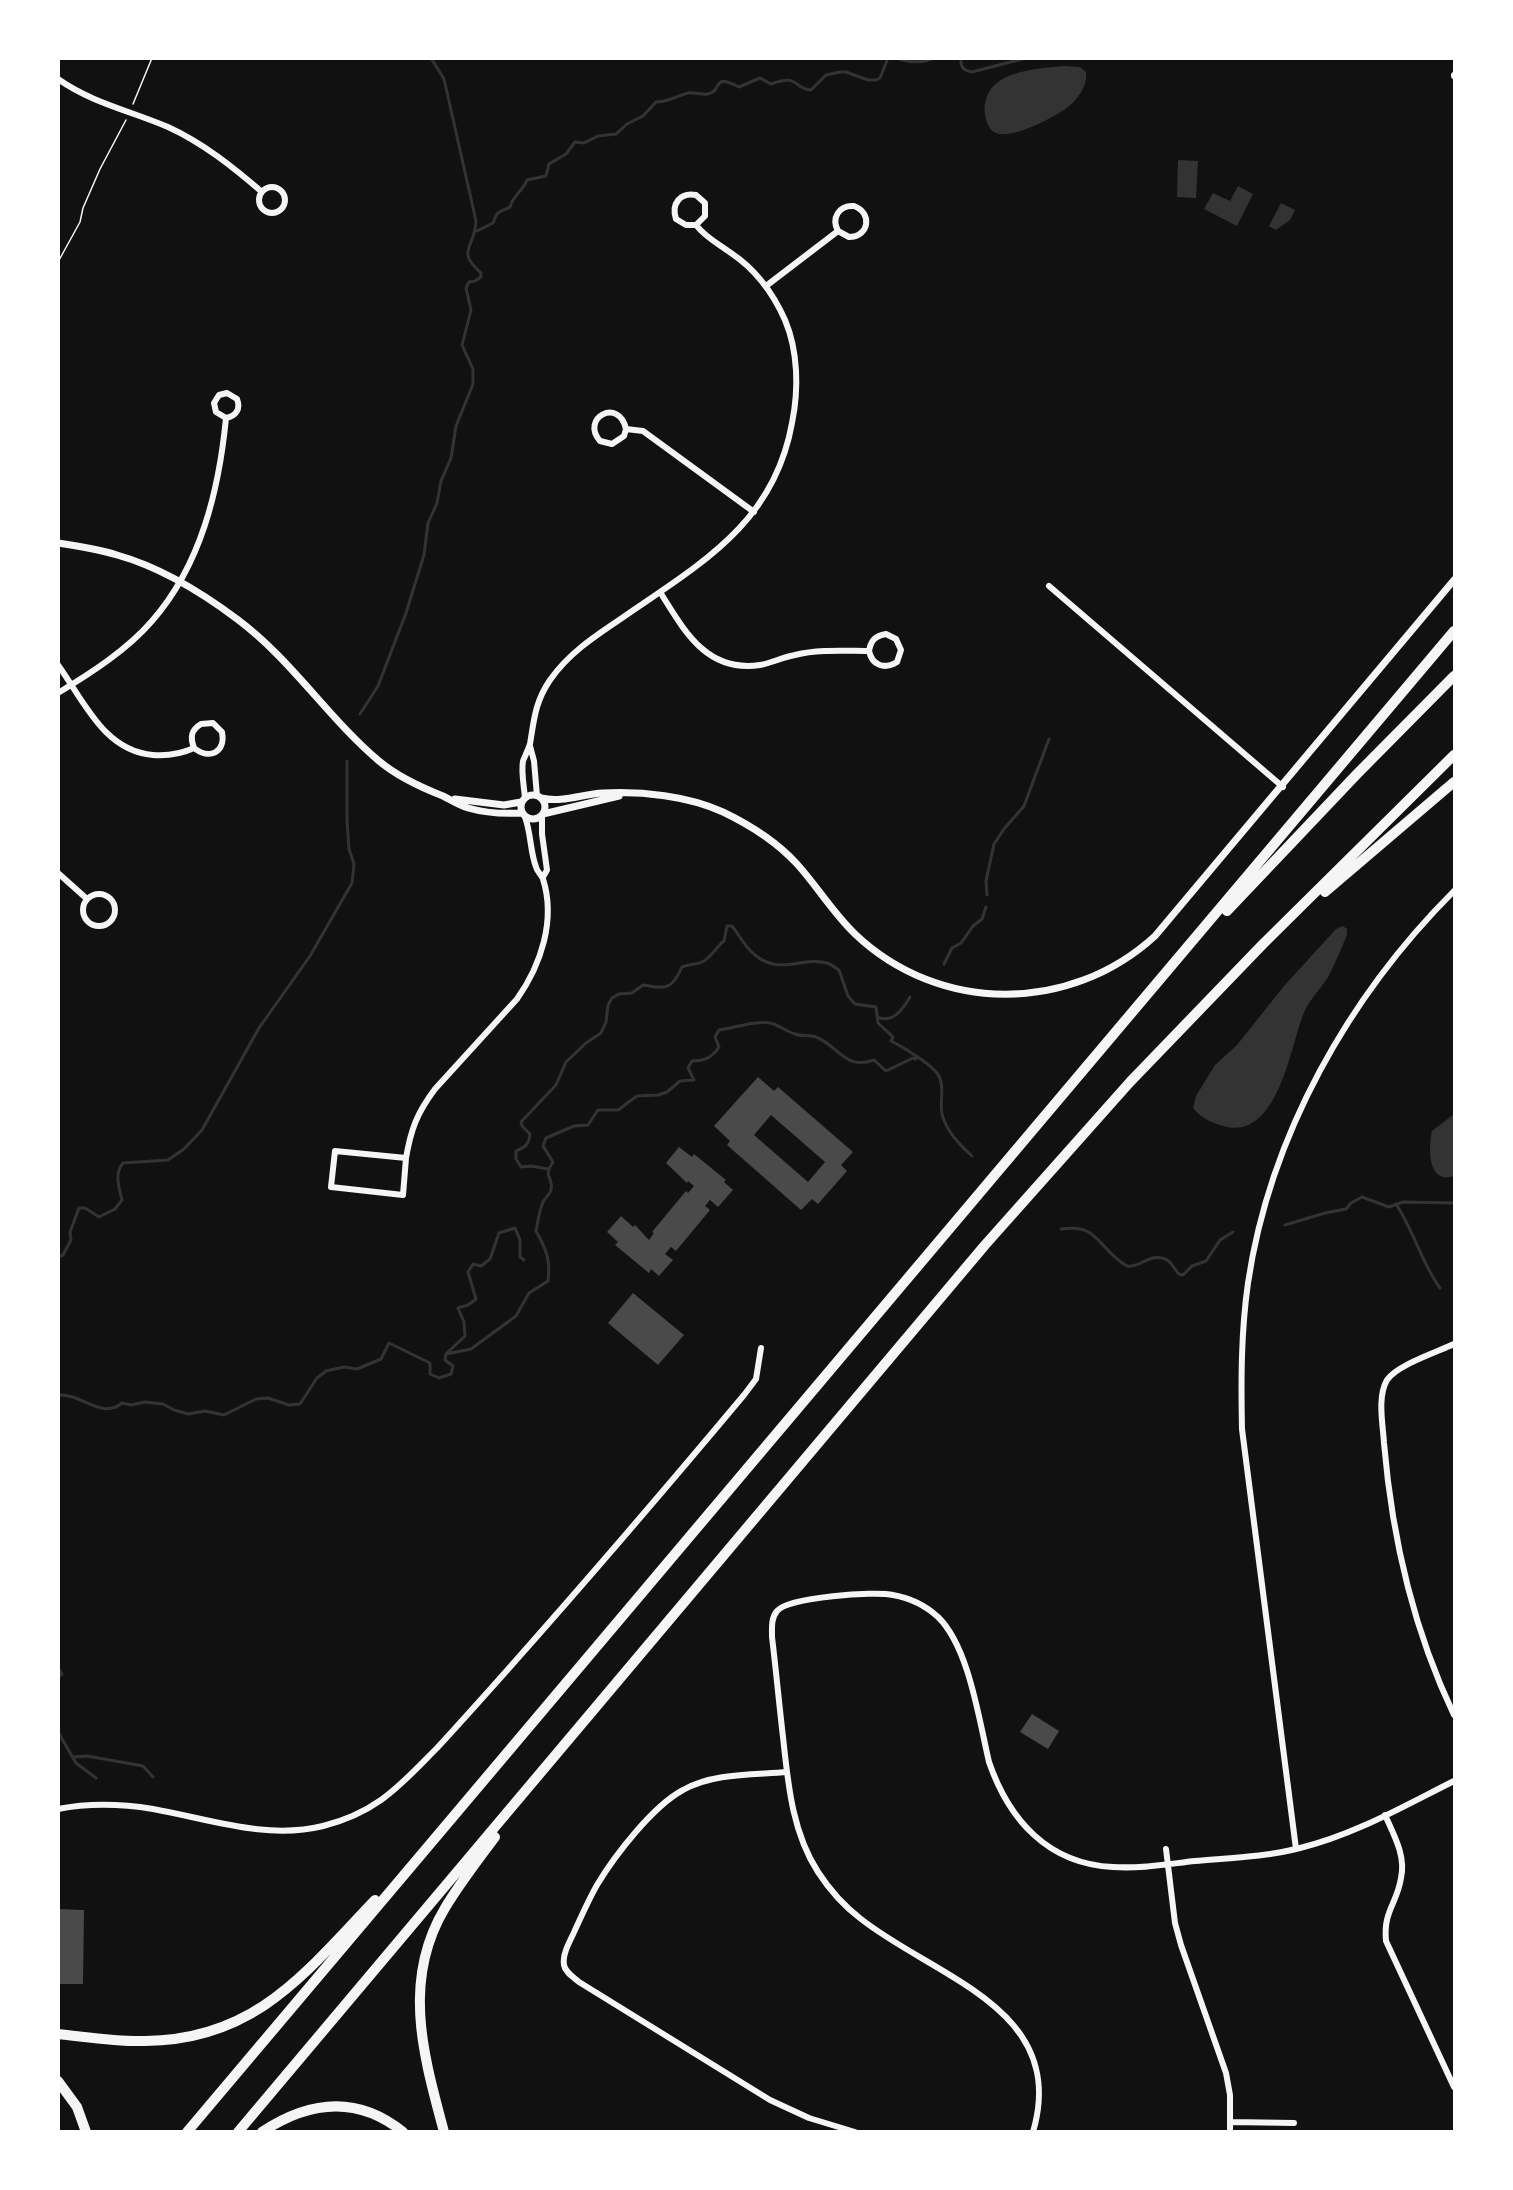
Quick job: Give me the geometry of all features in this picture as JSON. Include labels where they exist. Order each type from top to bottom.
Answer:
[{"type":"highway","points":[[188,2132],[1455,631]]},
{"type":"highway","points":[[1166,973],[1301,835],[1357,774],[1455,676]]},
{"type":"highway","points":[[238,2132],[985,1245],[1130,1082],[1263,944],[1455,755]]},
{"type":"highway","points":[[1263,944],[1455,782]]},
{"type":"highway","points":[[444,2132],[420,2035],[420,1994],[426,1955],[444,1909],[539,1775]]},
{"type":"highway","points":[[58,2034],[135,2041],[165,2040],[212,2031],[253,2013],[275,2000],[298,1980],[450,1821]]},
{"type":"highway","points":[[58,2081],[77,2107],[86,2132]]},
{"type":"highway","points":[[262,2132],[301,2111],[338,2106],[354,2108],[378,2116],[403,2132]]},
{"type":"street","points":[[58,79],[87,96],[188,137],[227,163],[262,192]]},
{"type":"street","points":[[268,188],[281,190],[286,200],[284,208],[272,214],[264,211],[259,202],[262,192],[268,188]]},
{"type":"street","points":[[543,877],[547,870],[542,834],[542,815],[545,805],[539,797],[530,745],[531,728],[540,698],[549,681],[581,646],[660,592],[736,534],[754,512],[777,473],[786,451],[795,404],[795,362],[784,318],[766,286],[748,266],[712,241],[696,225],[686,225],[676,219],[674,206],[681,196],[696,195],[705,203],[705,216],[696,225]]},
{"type":"street","points":[[854,206],[864,212],[867,220],[866,227],[860,235],[849,237],[838,231],[836,215],[843,208],[854,206]]},
{"type":"street","points":[[766,286],[838,231]]},
{"type":"street","points":[[227,393],[237,399],[238,408],[235,414],[226,418],[216,412],[214,403],[219,395],[227,393]]},
{"type":"street","points":[[609,412],[620,416],[626,429],[624,436],[612,444],[600,441],[594,431],[597,419],[609,412]]},
{"type":"street","points":[[58,693],[128,645],[153,620],[180,581],[199,543],[213,501],[222,456],[226,418]]},
{"type":"street","points":[[626,429],[643,431],[754,512]]},
{"type":"street","points":[[58,543],[118,555],[143,564],[180,581],[238,620],[264,642],[380,762],[421,788],[467,808],[523,815],[532,820],[542,815],[625,794]]},
{"type":"street","points":[[446,798],[504,805],[539,797],[559,801],[603,793],[684,799],[721,811],[768,839],[795,862],[854,933],[893,963],[936,982],[982,994],[1050,990],[1089,979],[1106,971],[1139,951],[1169,921],[1455,580]]},
{"type":"street","points":[[1049,586],[1282,786]]},
{"type":"street","points":[[660,592],[685,633],[697,645],[707,654],[735,665],[761,665],[810,652],[869,651]]},
{"type":"street","points":[[886,634],[896,639],[901,650],[897,662],[886,666],[879,666],[873,662],[869,651],[870,644],[875,638],[886,634]]},
{"type":"street","points":[[58,665],[99,725],[120,745],[145,754],[158,755],[184,752],[194,748]]},
{"type":"street","points":[[201,723],[213,723],[222,732],[222,746],[213,754],[201,753],[194,748],[191,741],[192,733],[201,723]]},
{"type":"street","points":[[406,1158],[335,1152],[331,1187],[403,1195],[412,1125],[423,1105],[517,999],[540,958],[547,907],[543,877],[536,868],[523,815],[523,763],[530,745]]},
{"type":"street","points":[[58,873],[87,899]]},
{"type":"street","points":[[1296,1849],[1242,1429],[1241,1359],[1248,1284],[1255,1244],[1266,1203],[1295,1121],[1314,1082],[1334,1045],[1382,974],[1455,891]]},
{"type":"street","points":[[97,893],[106,894],[111,898],[116,910],[110,922],[97,926],[86,919],[83,912],[87,899],[97,893]]},
{"type":"street","points":[[1455,1344],[1396,1371],[1388,1379],[1382,1400],[1390,1500],[1399,1554],[1429,1655],[1455,1715]]},
{"type":"street","points":[[58,1809],[91,1805],[119,1805],[152,1809],[237,1826],[284,1831],[323,1826],[353,1816],[381,1800],[411,1776],[464,1719],[616,1547],[714,1431],[756,1379],[760,1348]]},
{"type":"street","points":[[1033,2132],[1041,2087],[1033,2058],[1018,2029],[992,2003],[875,1929],[850,1910],[818,1872],[800,1837],[787,1772],[772,1637],[772,1620],[781,1607],[800,1601],[874,1593],[904,1597],[928,1609],[948,1628],[958,1645],[995,1780],[1006,1802],[1024,1827],[1051,1848],[1090,1864],[1131,1868],[1296,1849],[1343,1835],[1455,1781]]},
{"type":"street","points":[[787,1772],[714,1779],[693,1785],[675,1795],[658,1809],[597,1885],[567,1949],[564,1966],[579,1982],[770,2100],[809,2118],[854,2131]]},
{"type":"street","points":[[1386,1815],[1399,1845],[1402,1863],[1401,1879],[1384,1925],[1386,1941],[1455,2086]]},
{"type":"street","points":[[1166,1850],[1175,1923],[1190,1973],[1220,2052],[1230,2095],[1230,2132]]},
{"type":"street","points":[[1231,2122],[1294,2122]]},
{"type":"path","points":[[58,262],[80,222],[83,208],[100,169],[129,113],[152,58]]},
{"type":"shaded area","points":[[1064,66],[1080,67],[1086,72],[1084,87],[1072,104],[1053,116],[1022,130],[1003,134],[991,130],[985,117],[986,100],[991,89],[1000,81],[1024,71]]},
{"type":"shaded area","points":[[1178,160],[1198,161],[1196,198],[1177,197]]},
{"type":"shaded area","points":[[1238,186],[1253,194],[1237,226],[1204,209],[1213,193],[1230,201]]},
{"type":"shaded area","points":[[1281,203],[1295,210],[1290,220],[1276,230],[1269,226]]},
{"type":"shaded area","points":[[1343,926],[1347,929],[1347,935],[1336,962],[1305,1010],[1286,1069],[1269,1107],[1256,1120],[1241,1127],[1223,1126],[1203,1117],[1193,1108],[1196,1096],[1215,1065],[1237,1045],[1284,986],[1336,929]]},
{"type":"shaded area","points":[[1454,1114],[1454,1176],[1445,1177],[1439,1175],[1432,1164],[1430,1156],[1432,1131]]},
{"type":"building","points":[[758,1077],[774,1091],[778,1087],[853,1152],[841,1165],[847,1171],[818,1204],[812,1199],[801,1210],[727,1145],[730,1141],[714,1126]],"holes":[[[771,1115],[825,1162],[808,1182],[754,1135]]]},
{"type":"building","points":[[679,1147],[692,1157],[694,1154],[726,1180],[724,1182],[733,1190],[718,1207],[710,1200],[705,1206],[710,1210],[676,1251],[671,1247],[665,1254],[673,1260],[659,1276],[651,1269],[649,1273],[615,1245],[618,1242],[607,1232],[621,1216],[633,1227],[635,1225],[649,1240],[654,1233],[652,1232],[686,1191],[688,1193],[694,1186],[688,1181],[687,1183],[666,1163]]},
{"type":"building","points":[[633,1293],[684,1335],[658,1365],[608,1323]]},
{"type":"building","points":[[1032,1714],[1059,1731],[1048,1749],[1020,1732]]},
{"type":"building","points":[[58,1909],[84,1910],[83,1984],[58,1984]]},
{"type":"waterway","points":[[360,714],[378,686],[406,613],[424,555],[428,523],[437,503],[441,481],[451,458],[456,426],[473,384],[473,369],[462,345],[471,310],[466,288],[469,282],[481,277],[481,273],[473,265],[468,254],[476,221],[444,79],[431,58]]},
{"type":"waterway","points":[[477,231],[493,223],[498,213],[510,207],[527,180],[546,176],[549,164],[566,154],[575,142],[584,143],[598,136],[616,134],[627,124],[643,116],[656,102],[688,93],[712,93],[718,84],[724,81],[739,87],[760,78],[771,84],[787,80],[811,90],[826,75],[840,72],[876,80],[880,78],[888,58]]},
{"type":"waterway","points":[[897,58],[915,62],[933,58]]},
{"type":"waterway","points":[[961,58],[963,68],[972,72],[1026,58]]},
{"type":"waterway","points":[[987,895],[986,881],[994,844],[1024,806],[1049,739]]},
{"type":"waterway","points":[[58,1257],[63,1255],[71,1240],[70,1232],[79,1208],[85,1208],[99,1217],[115,1209],[122,1200],[118,1176],[123,1163],[168,1160],[184,1149],[202,1130],[259,1028],[310,956],[352,883],[354,864],[349,849],[347,821],[347,761]]},
{"type":"waterway","points":[[944,964],[952,948],[961,943],[973,926],[982,919],[986,907]]},
{"type":"waterway","points":[[548,1169],[521,1167],[516,1159],[516,1151],[526,1145],[530,1134],[521,1122],[556,1085],[566,1062],[586,1043],[601,1033],[612,998],[619,994],[632,993],[643,985],[663,987],[671,984],[682,967],[702,962],[711,955],[724,941],[727,926],[732,926],[748,948],[764,961],[782,965],[818,962],[839,970],[848,996],[855,1004],[876,1007],[878,1023],[893,1037],[891,1041],[922,1060],[937,1073],[942,1088],[941,1109],[944,1120],[954,1137],[972,1156]]},
{"type":"waterway","points":[[877,1017],[883,1019],[893,1017],[910,997]]},
{"type":"waterway","points":[[446,1354],[471,1349],[516,1316],[529,1293],[548,1281],[547,1255],[536,1231],[542,1205],[551,1186],[548,1171],[553,1162],[543,1146],[546,1138],[574,1126],[588,1125],[598,1110],[618,1110],[637,1096],[658,1095],[667,1092],[680,1081],[694,1080],[688,1068],[692,1061],[714,1054],[719,1047],[715,1037],[719,1030],[754,1023],[774,1024],[798,1035],[818,1038],[849,1060],[856,1062],[874,1060],[886,1071],[913,1058],[916,1059]]},
{"type":"waterway","points":[[1285,1225],[1346,1209],[1362,1197],[1389,1207],[1403,1202],[1454,1203]]},
{"type":"waterway","points":[[1396,1204],[1428,1269],[1440,1288]]},
{"type":"waterway","points":[[446,1354],[465,1336],[464,1322],[458,1308],[476,1299],[468,1272],[473,1264],[481,1266],[490,1259],[499,1233],[515,1228],[520,1240],[520,1257],[524,1260]]},
{"type":"waterway","points":[[1061,1229],[1072,1228],[1087,1231],[1127,1266],[1161,1258],[1169,1261],[1179,1274],[1183,1275],[1192,1266],[1206,1261],[1220,1240],[1233,1232]]},
{"type":"waterway","points":[[58,1395],[67,1395],[107,1409],[122,1403],[131,1405],[145,1402],[163,1404],[188,1414],[205,1411],[224,1415],[256,1399],[268,1398],[289,1405],[300,1404],[317,1378],[326,1371],[344,1367],[357,1369],[381,1359],[389,1343],[430,1363],[430,1374],[439,1378],[451,1374],[453,1366],[445,1360],[446,1354]]},
{"type":"waterway","points":[[58,1668],[62,1674],[58,1677]]},
{"type":"waterway","points":[[58,1732],[76,1763],[96,1778]]},
{"type":"waterway","points":[[73,1757],[87,1756],[143,1766],[153,1777]]}]
